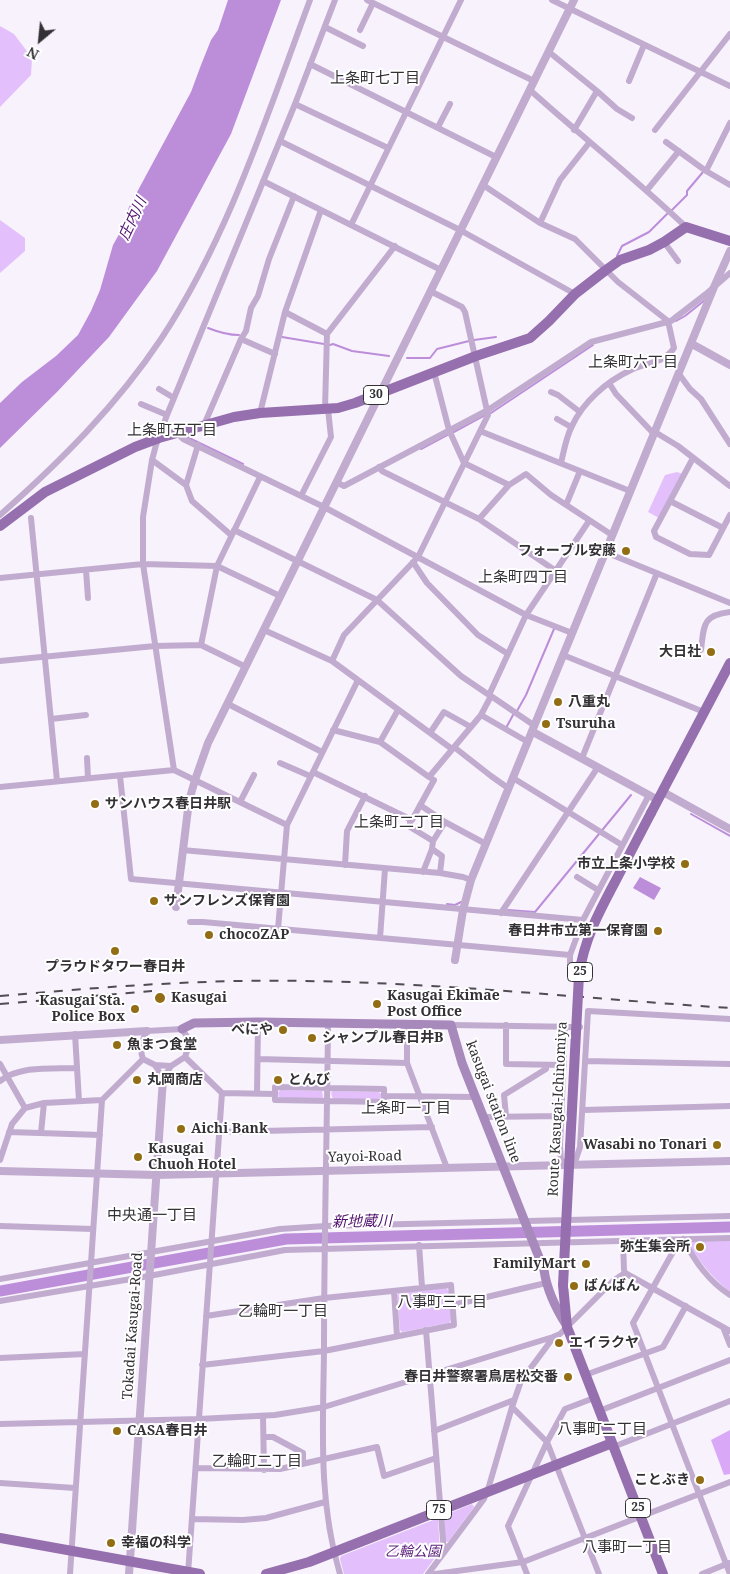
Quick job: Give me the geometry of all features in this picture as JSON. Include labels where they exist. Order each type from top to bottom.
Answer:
[{"type":"main road","points":[[686,227],[730,241]]},
{"type":"main road","name":"30","points":[[0,526],[45,492],[134,447],[159,438],[260,412],[326,409],[355,404],[476,356],[530,338],[549,322],[575,294],[620,260],[649,250],[686,227]]},
{"type":"main road","name":"Route Kasugai-Ichinomiya","points":[[663,1574],[567,1327],[562,1285],[579,975],[582,955],[588,936],[598,915],[651,813],[657,796],[730,663]]},
{"type":"main road","points":[[182,1029],[194,1023],[407,1024],[451,1021]]},
{"type":"main road","name":"kasugai station line","points":[[451,1021],[460,1055],[475,1097],[526,1223],[556,1308],[567,1327]]},
{"type":"main road","name":"75","points":[[266,1574],[297,1566],[556,1464],[612,1445]]},
{"type":"main road","points":[[0,1538],[200,1574]]},
{"type":"street","points":[[0,515],[38,481],[83,436],[131,380],[161,339],[214,246],[234,200],[310,0]]},
{"type":"street","points":[[174,770],[143,564],[144,517],[152,460],[167,415],[295,104],[335,0]]},
{"type":"street","points":[[351,225],[461,0]]},
{"type":"street","points":[[552,0],[730,86]]},
{"type":"street","points":[[176,907],[182,850],[190,802],[195,780],[208,743],[574,0]]},
{"type":"street","points":[[360,30],[373,2],[534,81]]},
{"type":"street","points":[[325,27],[363,46]]},
{"type":"street","points":[[655,130],[730,34]]},
{"type":"street","points":[[629,81],[644,44]]},
{"type":"street","points":[[549,52],[617,109],[632,118]]},
{"type":"street","points":[[310,64],[496,157]]},
{"type":"street","points":[[530,90],[574,130],[647,190],[686,227]]},
{"type":"street","points":[[574,130],[597,91]]},
{"type":"street","points":[[295,104],[388,148]]},
{"type":"street","points":[[438,127],[450,104]]},
{"type":"street","points":[[706,171],[730,124]]},
{"type":"street","points":[[280,141],[460,230],[575,294]]},
{"type":"street","points":[[540,223],[560,180],[589,142]]},
{"type":"street","points":[[666,142],[706,171],[730,185]]},
{"type":"street","points":[[647,190],[679,152]]},
{"type":"street","points":[[263,181],[441,270]]},
{"type":"street","points":[[483,185],[540,223],[576,239],[618,282],[668,321],[674,348],[670,354],[659,362],[632,369],[591,399],[571,427],[561,463]]},
{"type":"street","points":[[204,425],[246,331],[251,308],[258,296],[269,259],[294,196]]},
{"type":"street","points":[[260,412],[285,312],[321,210]]},
{"type":"street","points":[[664,242],[678,262]]},
{"type":"street","points":[[301,496],[331,437],[326,409],[327,334],[396,246]]},
{"type":"street","points":[[455,960],[463,910],[471,880],[730,251]]},
{"type":"street","points":[[336,482],[344,486],[488,410],[591,342],[668,321],[682,314],[730,273]]},
{"type":"street","points":[[332,661],[344,634],[418,557],[488,415],[465,312],[462,307],[430,291]]},
{"type":"street","points":[[285,312],[327,334]]},
{"type":"street","points":[[241,339],[275,354]]},
{"type":"street","points":[[692,344],[730,366]]},
{"type":"street","points":[[674,348],[687,355]]},
{"type":"street","points":[[434,372],[449,430],[464,463],[509,485]]},
{"type":"street","points":[[679,374],[690,389],[701,399],[730,444]]},
{"type":"street","points":[[609,384],[616,394],[654,433],[678,446],[730,486]]},
{"type":"street","points":[[159,389],[174,398]]},
{"type":"street","points":[[551,392],[558,394],[580,412]]},
{"type":"street","points":[[141,404],[167,415]]},
{"type":"street","points":[[557,419],[571,427]]},
{"type":"street","points":[[480,431],[630,491]]},
{"type":"street","points":[[178,434],[184,439],[324,507],[526,615],[572,633]]},
{"type":"street","points":[[186,485],[198,445]]},
{"type":"street","points":[[693,458],[654,531],[656,537],[690,554],[709,555],[730,515]]},
{"type":"street","points":[[152,460],[186,485],[192,502],[233,532],[298,561],[377,600],[461,676],[490,695],[534,729],[598,767],[730,829]]},
{"type":"street","points":[[379,467],[382,472],[479,519],[556,571]]},
{"type":"street","points":[[566,505],[580,471]]},
{"type":"street","points":[[479,519],[509,485],[526,474],[538,486],[612,536]]},
{"type":"street","points":[[201,645],[216,566],[260,477]]},
{"type":"street","points":[[670,501],[723,528]]},
{"type":"street","points":[[31,518],[57,781]]},
{"type":"street","points":[[429,777],[481,716],[526,615],[589,521]]},
{"type":"street","points":[[605,552],[730,603]]},
{"type":"street","points":[[413,562],[427,583],[478,636],[508,654]]},
{"type":"street","points":[[0,578],[143,564],[216,566],[280,596]]},
{"type":"street","points":[[86,570],[88,598]]},
{"type":"street","points":[[582,758],[657,573]]},
{"type":"street","points":[[701,650],[705,623],[709,618],[730,612]]},
{"type":"street","points":[[264,630],[332,661],[508,788]]},
{"type":"street","points":[[0,661],[155,646],[201,645],[246,667]]},
{"type":"street","points":[[563,655],[704,712]]},
{"type":"street","points":[[278,929],[287,825],[358,680]]},
{"type":"street","points":[[228,704],[322,752]]},
{"type":"street","points":[[380,742],[398,710]]},
{"type":"street","points":[[430,733],[444,712],[471,727]]},
{"type":"street","points":[[51,719],[86,715]]},
{"type":"street","points":[[481,716],[528,742]]},
{"type":"street","points":[[333,730],[380,742],[434,780],[412,820],[410,819]]},
{"type":"street","points":[[87,758],[88,778]]},
{"type":"street","points":[[280,763],[365,796],[410,819]]},
{"type":"street","points":[[501,913],[598,767]]},
{"type":"street","points":[[0,787],[174,770],[287,825]]},
{"type":"street","points":[[240,802],[254,775]]},
{"type":"street","points":[[120,776],[131,879],[583,920]]},
{"type":"street","points":[[513,778],[622,845]]},
{"type":"street","points":[[345,865],[348,831],[365,796]]},
{"type":"street","points":[[570,965],[570,955],[583,920],[598,890],[622,845],[657,796]]},
{"type":"street","points":[[420,805],[445,822],[486,844]]},
{"type":"street","points":[[410,819],[410,827],[433,841]]},
{"type":"street","points":[[422,872],[432,849],[433,841],[445,822]]},
{"type":"street","points":[[432,849],[442,856],[440,873]]},
{"type":"street","points":[[182,850],[440,873],[471,880]]},
{"type":"street","points":[[380,938],[385,868]]},
{"type":"street","points":[[577,878],[598,890]]},
{"type":"street","points":[[190,922],[570,955]]},
{"type":"street","points":[[565,1026],[560,1146],[561,1160],[569,1165],[576,1159],[580,1147],[588,1011],[730,1019]]},
{"type":"street","points":[[451,1021],[506,1025],[587,1027]]},
{"type":"street","points":[[257,1093],[258,1022]]},
{"type":"street","points":[[328,1023],[322,1460],[325,1502],[340,1574]]},
{"type":"street","points":[[407,1024],[407,1063],[447,1168]]},
{"type":"street","points":[[506,1025],[506,1064],[564,1065]]},
{"type":"street","points":[[0,1040],[182,1029],[188,1038],[188,1051],[185,1057],[171,1066],[163,1079],[155,1065]]},
{"type":"street","points":[[147,1030],[142,1040],[141,1053],[143,1059],[155,1065],[171,1066]]},
{"type":"street","points":[[75,1034],[79,1101]]},
{"type":"street","points":[[185,1057],[222,1093],[275,1094]]},
{"type":"street","points":[[70,1574],[102,1100],[143,1059]]},
{"type":"street","points":[[258,1060],[407,1063]]},
{"type":"street","points":[[585,1061],[730,1064]]},
{"type":"street","points":[[0,1064],[25,1108]]},
{"type":"street","points":[[506,1116],[504,1095],[546,1069],[546,1065]]},
{"type":"street","points":[[0,1080],[26,1070],[77,1068]]},
{"type":"street","name":"Tokadai Kasugai-Road","points":[[129,1574],[163,1079]]},
{"type":"street","points":[[275,1087],[384,1089],[384,1102],[275,1100],[275,1094],[275,1087]]},
{"type":"street","points":[[188,1573],[222,1093]]},
{"type":"street","points":[[384,1096],[475,1097]]},
{"type":"street","points":[[0,1160],[12,1124],[25,1108],[44,1103],[102,1100]]},
{"type":"street","points":[[41,1133],[44,1103]]},
{"type":"street","points":[[583,1110],[730,1106]]},
{"type":"street","points":[[484,1117],[561,1116]]},
{"type":"street","points":[[218,1132],[432,1127]]},
{"type":"street","points":[[9,1132],[100,1135]]},
{"type":"street","name":"Yayoi-Road","points":[[0,1171],[156,1175],[730,1162]]},
{"type":"street","points":[[0,1279],[91,1265],[280,1229],[730,1216]]},
{"type":"street","points":[[0,1226],[93,1229]]},
{"type":"street","points":[[0,1301],[90,1282],[209,1261],[325,1246],[730,1238]]},
{"type":"street","points":[[683,1239],[678,1242],[633,1323],[728,1564],[730,1574]]},
{"type":"street","points":[[683,1239],[700,1268],[712,1281],[730,1295]]},
{"type":"street","points":[[623,1241],[624,1270],[626,1273],[730,1331]]},
{"type":"street","points":[[419,1245],[422,1287]]},
{"type":"street","points":[[0,1424],[263,1416],[324,1407],[560,1334],[613,1281],[626,1273]]},
{"type":"street","points":[[453,1305],[546,1282]]},
{"type":"street","points":[[202,1365],[324,1351],[454,1325],[451,1285],[324,1298],[206,1316]]},
{"type":"street","points":[[394,1291],[398,1336]]},
{"type":"street","points":[[585,1375],[663,1347],[686,1306]]},
{"type":"street","points":[[723,1327],[730,1345]]},
{"type":"street","points":[[426,1330],[444,1552]]},
{"type":"street","points":[[428,1574],[487,1492],[513,1404],[524,1376],[553,1337]]},
{"type":"street","points":[[0,1358],[85,1354]]},
{"type":"street","points":[[599,1411],[730,1360]]},
{"type":"street","points":[[528,1574],[508,1526],[547,1442],[565,1410],[594,1398]]},
{"type":"street","points":[[612,1445],[730,1401]]},
{"type":"street","points":[[434,1431],[513,1404]]},
{"type":"street","points":[[513,1404],[547,1442],[599,1574]]},
{"type":"street","points":[[263,1416],[264,1470]]},
{"type":"street","points":[[264,1436],[273,1437],[303,1453],[303,1464]]},
{"type":"street","points":[[196,1468],[280,1469],[376,1447],[384,1476],[436,1458]]},
{"type":"street","points":[[435,1574],[523,1562],[730,1482]]},
{"type":"street","points":[[0,1483],[75,1488]]},
{"type":"street","points":[[192,1519],[244,1520],[266,1518],[325,1502]]},
{"type":"street","points":[[702,1574],[728,1564]]},
{"type":"green space","points":[[0,26],[14,34],[32,58],[31,75],[0,107]]},
{"type":"green space","points":[[0,220],[25,238],[25,251],[0,273]]},
{"type":"green space","points":[[677,472],[683,474],[659,518],[648,512],[665,475]]},
{"type":"green space","points":[[280,1090],[322,1091],[323,1097],[321,1099],[279,1098],[278,1093]]},
{"type":"green space","points":[[333,1091],[379,1092],[381,1098],[379,1100],[333,1099],[331,1093]]},
{"type":"green space","points":[[690,1241],[730,1241],[730,1292],[702,1264],[689,1244]]},
{"type":"green space","points":[[446,1288],[449,1291],[451,1320],[449,1323],[402,1332],[400,1330],[397,1295],[399,1293]]},
{"type":"green space","points":[[472,1504],[474,1507],[448,1542],[445,1541],[445,1515]]},
{"type":"green space","name":"乙輪公園","points":[[436,1519],[438,1520],[440,1551],[423,1574],[344,1574],[341,1556]]},
{"type":"shaded area","points":[[730,1430],[730,1474],[724,1475],[711,1440]]},
{"type":"water","name":"庄内川","points":[[228,0],[281,0],[231,134],[157,271],[109,337],[0,448],[0,403],[78,335],[100,290],[113,245],[122,229],[129,207],[191,92],[211,40],[218,30]]},
{"type":"water","points":[[640,877],[661,888],[654,900],[633,888]]},
{"type":"waterway","points":[[672,210],[687,195],[687,191],[703,172]]},
{"type":"waterway","points":[[617,256],[622,246],[649,232],[669,212]]},
{"type":"waterway","points":[[676,321],[705,300]]},
{"type":"waterway","points":[[208,328],[223,333],[239,335]]},
{"type":"waterway","points":[[282,337],[324,344]]},
{"type":"waterway","points":[[474,340],[496,337]]},
{"type":"waterway","points":[[407,358],[430,358],[437,349],[469,341]]},
{"type":"waterway","points":[[330,345],[333,344],[352,351],[389,356]]},
{"type":"waterway","points":[[491,413],[593,345]]},
{"type":"waterway","points":[[452,433],[485,415]]},
{"type":"waterway","points":[[421,449],[449,434]]},
{"type":"waterway","points":[[187,437],[243,464]]},
{"type":"waterway","points":[[517,711],[526,695],[554,629]]},
{"type":"waterway","points":[[506,728],[513,715]]},
{"type":"waterway","points":[[508,910],[535,912],[631,795]]},
{"type":"waterway","points":[[691,814],[730,836]]},
{"type":"waterway","points":[[447,904],[455,905],[461,902]]},
{"type":"waterway","name":"新地蔵川","points":[[0,1291],[286,1239],[730,1227]]},
{"type":"railway","points":[[0,996],[191,982],[305,981],[464,988],[730,1008]]},
{"type":"railway","points":[[0,1004],[152,991]]},
{"type":"place","name":"フォーブル安藤","points":[[626,551]]},
{"type":"place","name":"大日社","points":[[711,652]]},
{"type":"place","name":"八重丸","points":[[558,702]]},
{"type":"place","name":"Tsuruha","points":[[546,724]]},
{"type":"place","name":"サンハウス春日井駅","points":[[95,804]]},
{"type":"place","name":"市立上条小学校","points":[[685,864]]},
{"type":"place","name":"サンフレンズ保育園","points":[[154,901]]},
{"type":"place","name":"春日井市立第一保育園","points":[[658,931]]},
{"type":"place","name":"chocoZAP","points":[[209,935]]},
{"type":"place","name":"プラウドタワー春日井","points":[[115,951]]},
{"type":"place","name":"Kasugai","points":[[160,998]]},
{"type":"place","name":"Kasugai Ekimae Post Office","points":[[377,1004]]},
{"type":"place","name":"Kasugai Sta. Police Box","points":[[135,1009]]},
{"type":"place","name":"べにや","points":[[283,1030]]},
{"type":"place","name":"シャンプル春日井B","points":[[312,1038]]},
{"type":"place","name":"魚まつ食堂","points":[[117,1045]]},
{"type":"place","name":"丸岡商店","points":[[137,1080]]},
{"type":"place","name":"とんび","points":[[278,1080]]},
{"type":"place","name":"Aichi Bank","points":[[181,1129]]},
{"type":"place","name":"Wasabi no Tonari","points":[[717,1145]]},
{"type":"place","name":"Kasugai Chuoh Hotel","points":[[138,1157]]},
{"type":"place","name":"弥生集会所","points":[[700,1247]]},
{"type":"place","name":"FamilyMart","points":[[586,1264]]},
{"type":"place","name":"ばんばん","points":[[574,1286]]},
{"type":"place","name":"エイラクヤ","points":[[559,1343]]},
{"type":"place","name":"春日井警察署鳥居松交番","points":[[568,1377]]},
{"type":"place","name":"CASA春日井","points":[[117,1431]]},
{"type":"place","name":"ことぶき","points":[[700,1480]]},
{"type":"place","name":"幸福の科学","points":[[111,1543]]},
{"type":"district","name":"上条町七丁目","points":[[375,79]]},
{"type":"district","name":"上条町六丁目","points":[[633,363]]},
{"type":"district","name":"上条町五丁目","points":[[172,431]]},
{"type":"district","name":"上条町四丁目","points":[[523,578]]},
{"type":"district","name":"上条町二丁目","points":[[399,823]]},
{"type":"district","name":"上条町一丁目","points":[[406,1109]]},
{"type":"district","name":"中央通一丁目","points":[[152,1216]]},
{"type":"district","name":"八事町三丁目","points":[[442,1303]]},
{"type":"district","name":"乙輪町一丁目","points":[[283,1312]]},
{"type":"district","name":"八事町二丁目","points":[[602,1430]]},
{"type":"district","name":"乙輪町二丁目","points":[[257,1462]]},
{"type":"district","name":"八事町一丁目","points":[[627,1548]]}]
